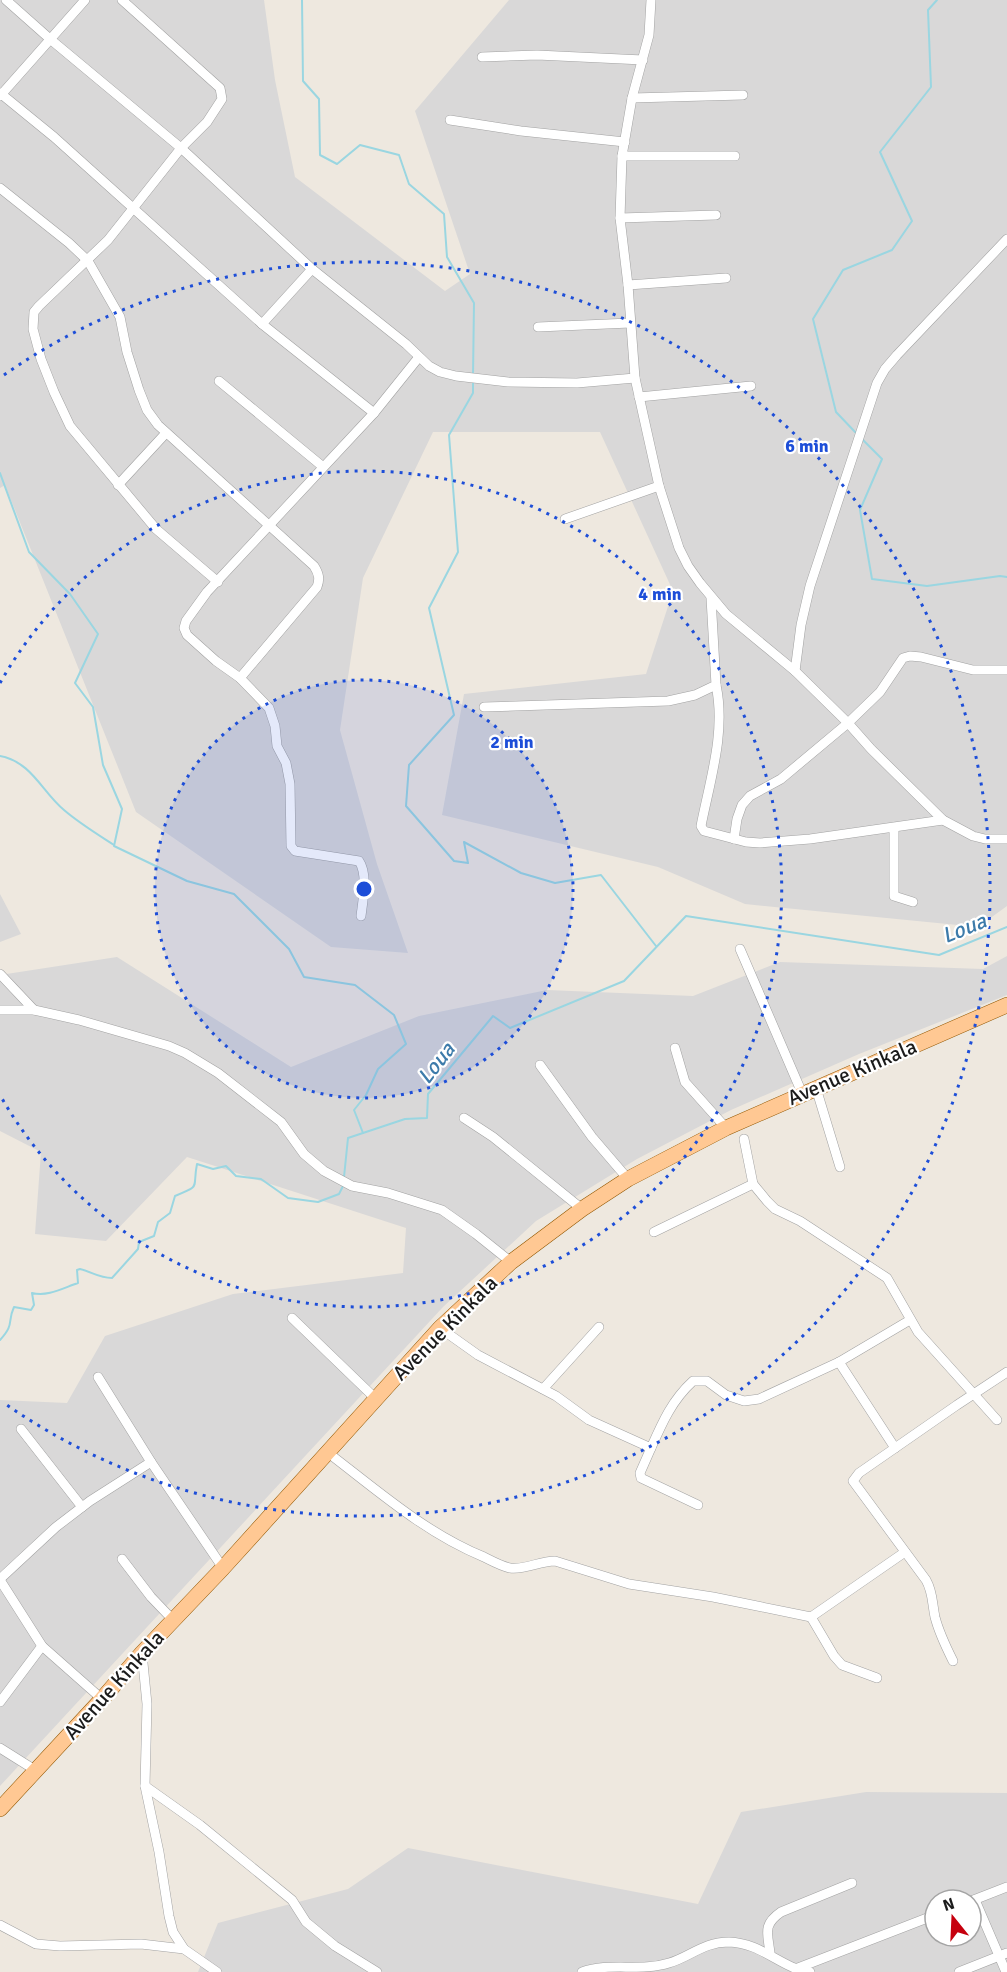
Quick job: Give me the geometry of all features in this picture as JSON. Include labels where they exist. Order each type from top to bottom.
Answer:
[{"type":"main road","name":"Avenue Kinkala","points":[[0,1809],[223,1568],[440,1328],[511,1262],[627,1179],[726,1128],[1007,1005]]},
{"type":"street","points":[[6,0],[181,148],[312,269],[440,372],[508,382],[577,383],[635,378]]},
{"type":"street","points":[[85,0],[0,95],[54,136],[262,324],[374,413]]},
{"type":"street","points":[[122,0],[220,88],[223,94],[220,104],[207,122],[181,148],[108,240],[34,312],[33,329],[41,359],[70,426],[156,529],[218,582]]},
{"type":"street","points":[[651,0],[649,35],[632,98],[622,156],[620,218],[635,378],[659,486],[680,548],[688,566],[711,598],[726,614],[795,671],[943,820],[973,836],[985,839],[1007,839]]},
{"type":"street","points":[[482,57],[537,55],[643,60]]},
{"type":"street","points":[[632,98],[743,95]]},
{"type":"street","points":[[450,120],[521,131],[625,142]]},
{"type":"street","points":[[622,156],[735,156]]},
{"type":"street","points":[[0,188],[88,261],[120,317],[127,352],[147,410],[166,433],[314,566],[319,576],[317,587],[240,678]]},
{"type":"street","points":[[620,218],[653,215],[716,215]]},
{"type":"street","points":[[795,671],[801,625],[810,586],[877,383],[897,355],[1007,239]]},
{"type":"street","points":[[262,324],[312,269]]},
{"type":"street","points":[[628,285],[726,278]]},
{"type":"street","points":[[538,327],[630,323]]},
{"type":"street","points":[[361,916],[363,891],[361,863],[292,849],[290,784],[286,763],[277,746],[273,717],[269,708],[240,678],[216,661],[187,635],[184,628],[198,603],[270,527],[322,466],[374,413],[419,357]]},
{"type":"street","points":[[219,381],[322,466]]},
{"type":"street","points":[[639,397],[752,386]]},
{"type":"street","points":[[118,485],[166,433]]},
{"type":"street","points":[[565,519],[659,486]]},
{"type":"street","points":[[711,598],[720,731],[701,826],[704,831],[760,843],[894,828],[943,820]]},
{"type":"street","points":[[734,839],[742,805],[750,796],[780,779],[848,723],[880,692],[906,656],[921,657],[973,670],[1007,670]]},
{"type":"street","points":[[484,707],[668,701],[695,695],[716,685]]},
{"type":"street","points":[[894,828],[894,896],[913,902]]},
{"type":"street","points":[[740,949],[809,1091],[840,1167]]},
{"type":"street","points":[[0,974],[34,1010]]},
{"type":"street","points":[[0,1010],[34,1010],[79,1020],[169,1046],[200,1061],[281,1122],[304,1154],[324,1171],[352,1186],[388,1193],[442,1210],[511,1262]]},
{"type":"street","points":[[675,1048],[685,1082],[726,1128]]},
{"type":"street","points":[[540,1065],[592,1137],[627,1179]]},
{"type":"street","points":[[464,1118],[493,1137],[582,1209]]},
{"type":"street","points":[[744,1139],[753,1184],[775,1209],[800,1221],[887,1278],[910,1320],[935,1353],[997,1420]]},
{"type":"street","points":[[654,1232],[753,1184]]},
{"type":"street","points":[[292,1318],[376,1399]]},
{"type":"street","points":[[698,1505],[641,1478],[643,1467],[660,1426],[679,1394],[693,1381],[707,1381],[726,1395],[744,1401],[759,1399],[839,1362],[910,1320]]},
{"type":"street","points":[[543,1389],[599,1327]]},
{"type":"street","points":[[440,1328],[478,1355],[543,1389],[589,1420],[651,1448]]},
{"type":"street","points":[[839,1362],[895,1448]]},
{"type":"street","points":[[953,1661],[940,1635],[931,1589],[853,1481],[859,1473],[1007,1372]]},
{"type":"street","points":[[98,1377],[151,1462],[223,1568]]},
{"type":"street","points":[[21,1429],[82,1507]]},
{"type":"street","points":[[327,1452],[424,1526],[473,1553],[509,1568],[525,1568],[542,1561],[555,1561],[629,1584],[713,1597],[811,1617],[905,1552]]},
{"type":"street","points":[[102,1699],[42,1646],[0,1579],[56,1527],[125,1477],[151,1462]]},
{"type":"street","points":[[122,1559],[151,1597],[173,1620]]},
{"type":"street","points":[[811,1617],[834,1656],[842,1665],[877,1678]]},
{"type":"street","points":[[0,1702],[42,1646]]},
{"type":"street","points":[[142,1653],[147,1704],[145,1786],[172,1932],[184,1949],[217,1972]]},
{"type":"street","points":[[0,1748],[35,1770]]},
{"type":"street","points":[[145,1786],[200,1825],[292,1900],[306,1922],[335,1946],[377,1972]]},
{"type":"street","points":[[770,1953],[767,1927],[772,1918],[780,1912],[852,1883]]},
{"type":"street","points":[[983,1896],[1007,1887]]},
{"type":"street","points":[[983,1918],[1003,1954],[1006,1972]]},
{"type":"street","points":[[796,1970],[923,1920]]},
{"type":"street","points":[[0,1925],[36,1944],[60,1946],[141,1944],[184,1949]]},
{"type":"street","points":[[582,1972],[596,1967],[626,1968],[668,1964],[699,1948],[729,1942],[756,1947],[796,1970],[810,1972]]},
{"type":"street","points":[[959,1972],[1003,1954]]},
{"type":"shaded area","points":[[0,0],[264,0],[275,80],[295,177],[445,291],[470,274],[415,111],[509,0],[1007,0],[1007,906],[978,927],[745,904],[658,867],[442,815],[464,694],[646,674],[673,591],[600,432],[433,432],[363,578],[340,730],[377,864],[408,953],[331,947],[136,812],[5,485],[0,488]]},
{"type":"shaded area","points":[[0,894],[21,934],[0,942]]},
{"type":"shaded area","points":[[1007,956],[1007,995],[859,1054],[731,1110],[637,1159],[536,1221],[443,1307],[0,1786],[0,1400],[67,1403],[105,1336],[233,1294],[403,1273],[406,1228],[187,1157],[106,1241],[35,1234],[41,1152],[0,1131],[0,975],[117,957],[291,1067],[419,1016],[547,990],[693,996],[780,962],[983,969]]},
{"type":"shaded area","points":[[866,1792],[1007,1793],[1007,1972],[198,1972],[218,1923],[348,1889],[408,1848],[698,1904],[741,1812]]},
{"type":"waterway","points":[[302,0],[303,81],[319,99],[320,155],[337,164],[360,145],[399,155],[409,184],[444,214],[447,257],[474,303],[473,376]]},
{"type":"waterway","points":[[857,434],[836,412],[813,319],[843,270],[892,250],[912,221],[880,152],[931,87],[928,10],[937,0]]},
{"type":"waterway","points":[[473,382],[473,393],[449,435],[458,552],[429,608],[454,715],[409,765],[406,806],[454,861],[468,863],[464,842],[521,873],[555,883],[601,875],[656,946]]},
{"type":"waterway","points":[[861,438],[882,459],[860,510],[872,579],[927,586],[1007,577]]},
{"type":"waterway","points":[[0,473],[29,552],[70,594],[98,634],[75,683],[93,707],[103,765],[122,809],[114,846],[187,881],[234,894],[289,949],[304,977],[355,985],[394,1015],[406,1044],[378,1069],[366,1095],[354,1110],[363,1133]]},
{"type":"waterway","points":[[0,756],[11,759],[29,771],[64,810],[114,845]]},
{"type":"waterway","name":"Loua","points":[[344,1177],[348,1138],[405,1119],[427,1118],[428,1094],[493,1016],[510,1028],[624,981],[686,916],[939,955],[1007,927]]},
{"type":"waterway","name":"Loua","points":[[0,1340],[9,1326],[14,1307],[31,1310],[34,1305],[32,1293],[50,1293],[78,1283],[77,1270],[80,1269],[112,1278],[138,1249],[139,1242],[154,1236],[158,1222],[170,1213],[175,1196],[193,1188],[197,1164],[213,1169],[226,1166],[236,1176],[261,1179],[288,1198],[318,1202],[339,1194],[343,1186]]}]
